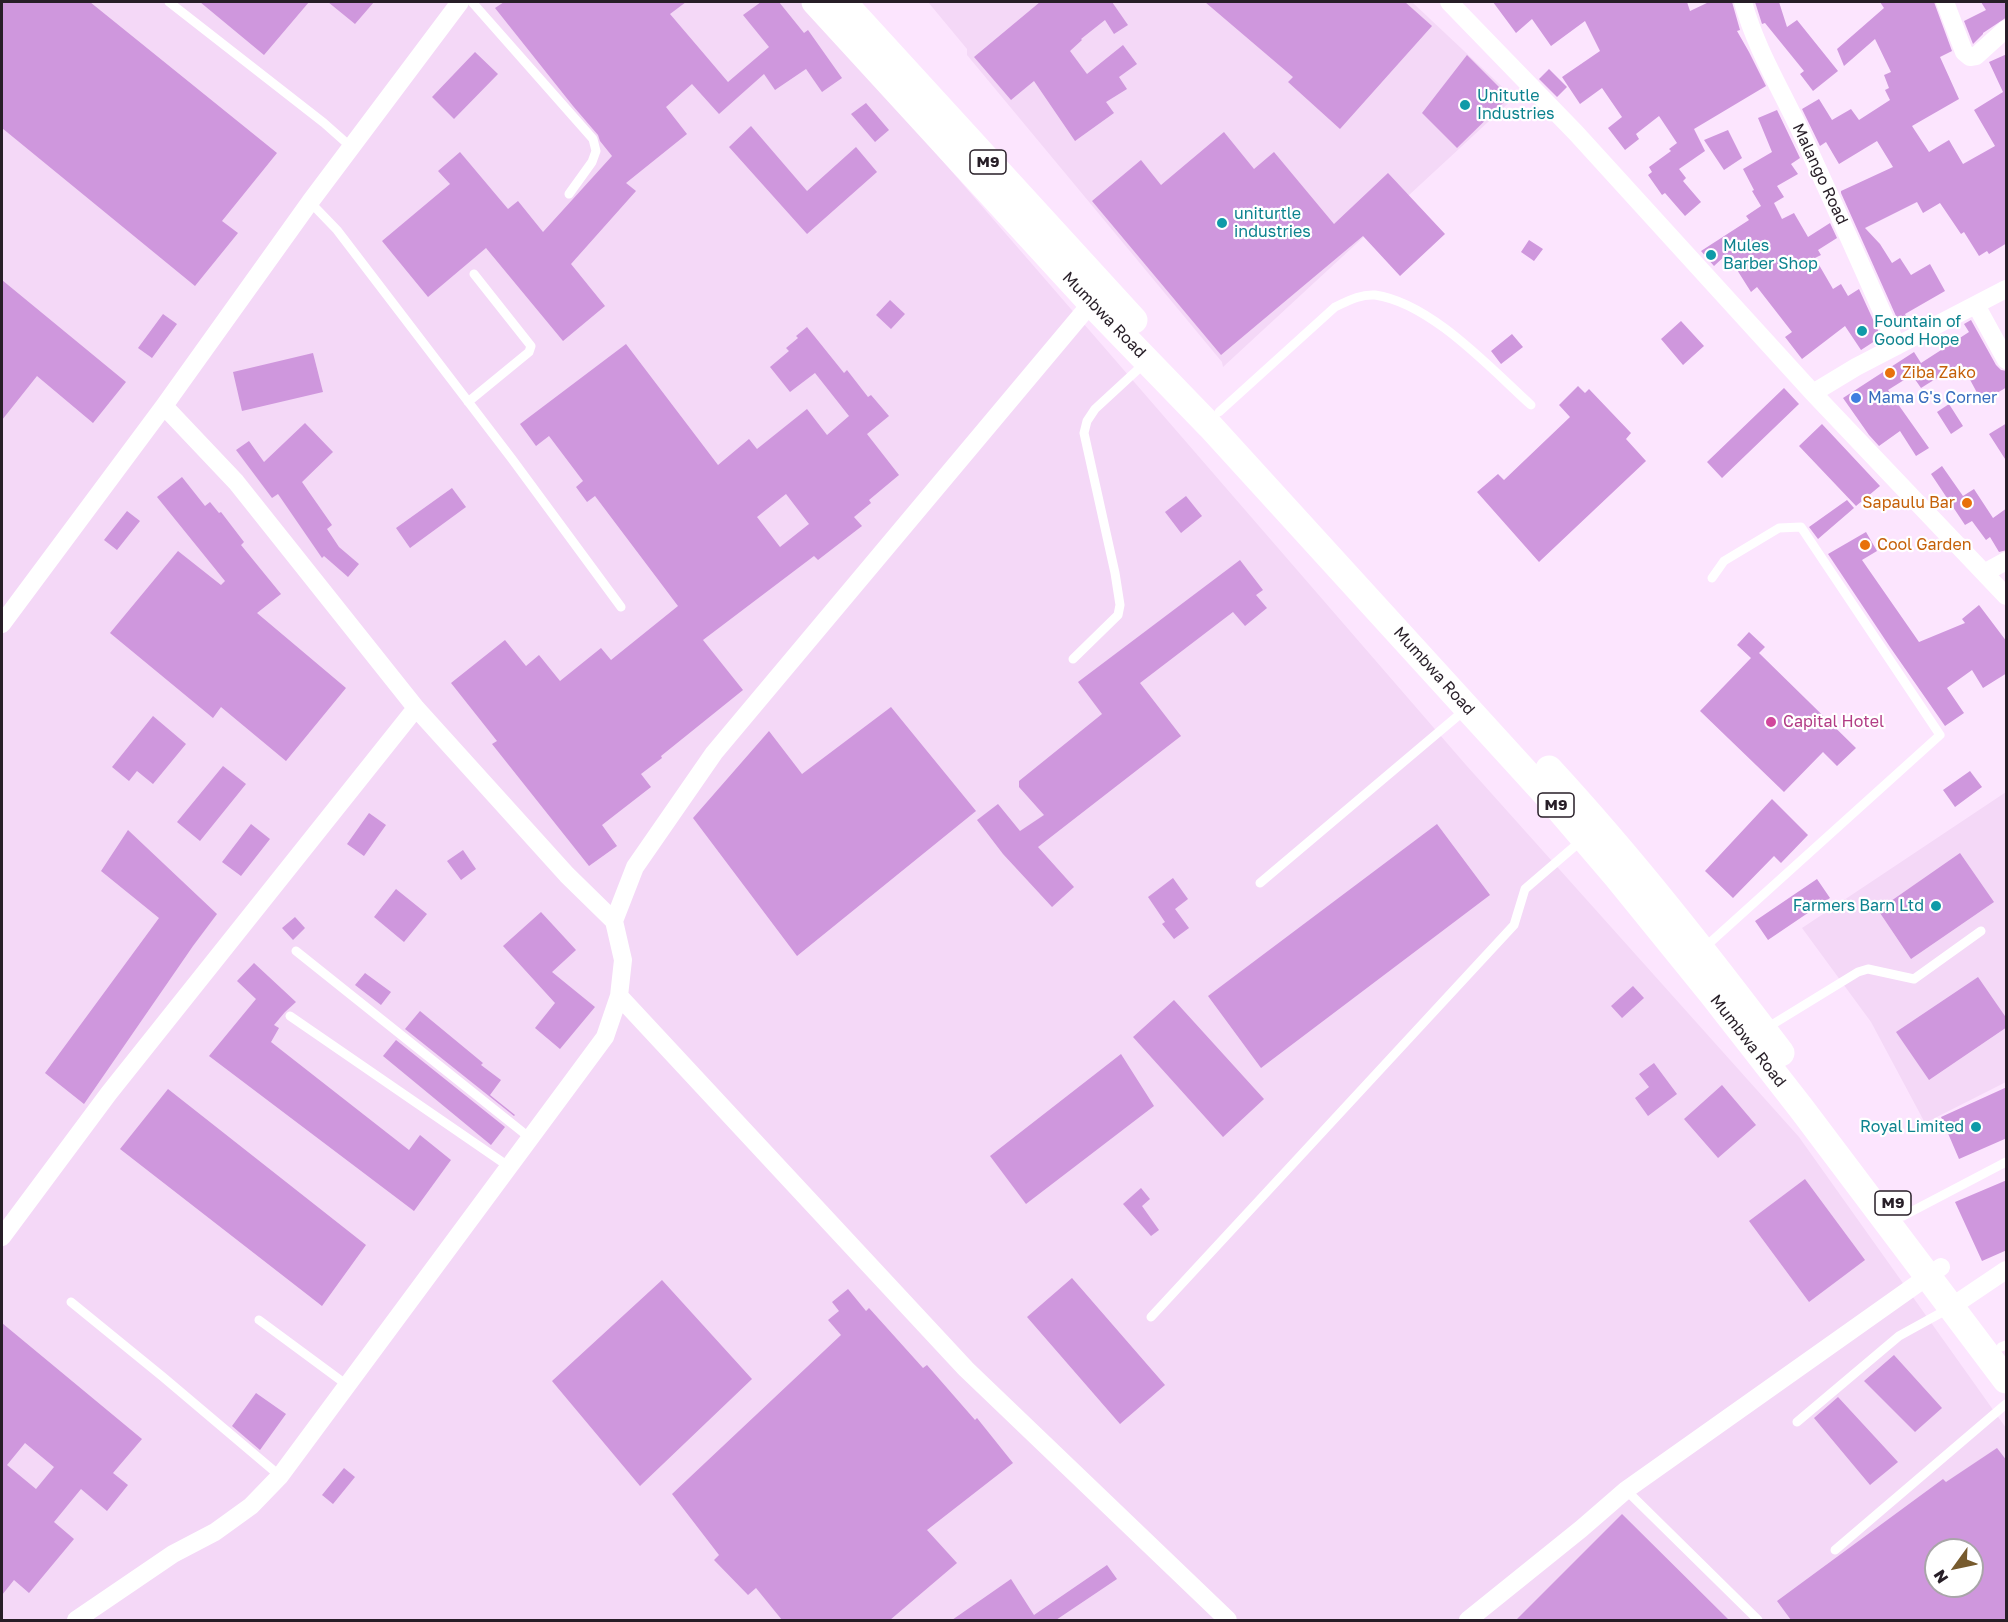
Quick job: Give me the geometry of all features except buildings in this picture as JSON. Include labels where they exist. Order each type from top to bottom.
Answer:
[{"type":"main road","name":"Mumbwa Road","points":[[815,2],[1097,296],[1220,411],[1563,784],[1702,949],[1903,1216],[1935,1271]]},
{"type":"main road","name":"Mumbwa Road","points":[[843,2],[1097,296],[1147,360],[1468,708],[1584,838],[1935,1271],[2007,1380]]},
{"type":"main road","name":"Mumbwa Road","points":[[1958,1303],[2005,1348]]},
{"type":"street","points":[[2,624],[310,202],[460,2]]},
{"type":"street","points":[[1449,2],[1576,133],[1813,393],[2007,596]]},
{"type":"street","name":"Malango Road","points":[[1743,2],[1757,40],[1854,247],[1897,346]]},
{"type":"street","points":[[1945,2],[1964,52],[1970,57],[1976,56],[2007,29]]},
{"type":"street","points":[[1813,393],[1856,367],[2007,289]]},
{"type":"street","points":[[614,921],[634,867],[714,753],[1097,296]]},
{"type":"street","points":[[1976,305],[2007,360]]},
{"type":"street","points":[[76,1620],[173,1554],[215,1532],[251,1506],[279,1476],[605,1037],[619,996],[623,960],[614,921],[567,875],[416,708],[236,482],[164,405]]},
{"type":"street","points":[[1984,573],[2007,561]]},
{"type":"street","points":[[2,1237],[117,1083],[416,708]]},
{"type":"street","points":[[619,996],[966,1369],[1228,1620]]},
{"type":"street","points":[[1958,1303],[2007,1270]]},
{"type":"street","points":[[1468,1620],[1626,1490],[1935,1271]]},
{"type":"lane","points":[[169,2],[324,123],[351,147]]},
{"type":"lane","points":[[472,2],[593,139],[596,151],[592,162],[569,194]]},
{"type":"lane","points":[[310,202],[337,230],[621,607]]},
{"type":"lane","points":[[468,402],[528,352],[531,346],[474,274]]},
{"type":"lane","points":[[1220,411],[1335,307],[1358,296],[1374,295],[1404,304],[1444,326],[1531,405]]},
{"type":"lane","points":[[1073,659],[1118,615],[1120,605],[1084,433],[1087,421],[1095,409],[1147,360]]},
{"type":"lane","points":[[1702,949],[1940,735],[1801,527],[1779,528],[1724,561],[1712,578]]},
{"type":"lane","points":[[1260,883],[1468,708]]},
{"type":"lane","points":[[1151,1317],[1514,925],[1525,889],[1584,838]]},
{"type":"lane","points":[[1763,1030],[1858,972],[1868,969],[1914,979],[1981,931]]},
{"type":"lane","points":[[296,951],[530,1138]]},
{"type":"lane","points":[[290,1016],[508,1166]]},
{"type":"lane","points":[[1903,1216],[2007,1162]]},
{"type":"lane","points":[[71,1302],[164,1377],[279,1476]]},
{"type":"lane","points":[[1797,1422],[1899,1336],[1958,1303]]},
{"type":"lane","points":[[259,1320],[346,1386]]},
{"type":"lane","points":[[1835,1550],[2007,1404]]},
{"type":"lane","points":[[1626,1490],[1758,1620]]},
{"type":"shaded area","points":[[2,2],[805,2],[1466,765],[1799,1137],[2006,1428],[2006,1620],[2,1620]]},
{"type":"shaded area","name":"uniturtle industries","points":[[928,2],[1412,2],[1514,98],[1223,367],[1222,362],[967,55],[967,49]]},
{"type":"shaded area","name":"Farmers Barn Ltd","points":[[2006,792],[2006,1082],[1925,1123],[1871,1022],[1802,928]]},
{"type":"place","name":"Unitutle Industries","points":[[1465,105]]},
{"type":"place","name":"uniturtle industries","points":[[1222,223]]},
{"type":"place","name":"Mules Barber Shop","points":[[1711,255]]},
{"type":"place","name":"Fountain of Good Hope","points":[[1862,331]]},
{"type":"place","name":"Ziba Zako","points":[[1890,373]]},
{"type":"place","name":"Mama G's Corner","points":[[1856,398]]},
{"type":"place","name":"Sapaulu Bar","points":[[1967,503]]},
{"type":"place","name":"Cool Garden","points":[[1865,545]]},
{"type":"place","name":"Capital Hotel","points":[[1771,722]]},
{"type":"place","name":"Farmers Barn Ltd","points":[[1936,906]]},
{"type":"place","name":"Royal Limited","points":[[1976,1127]]}]
